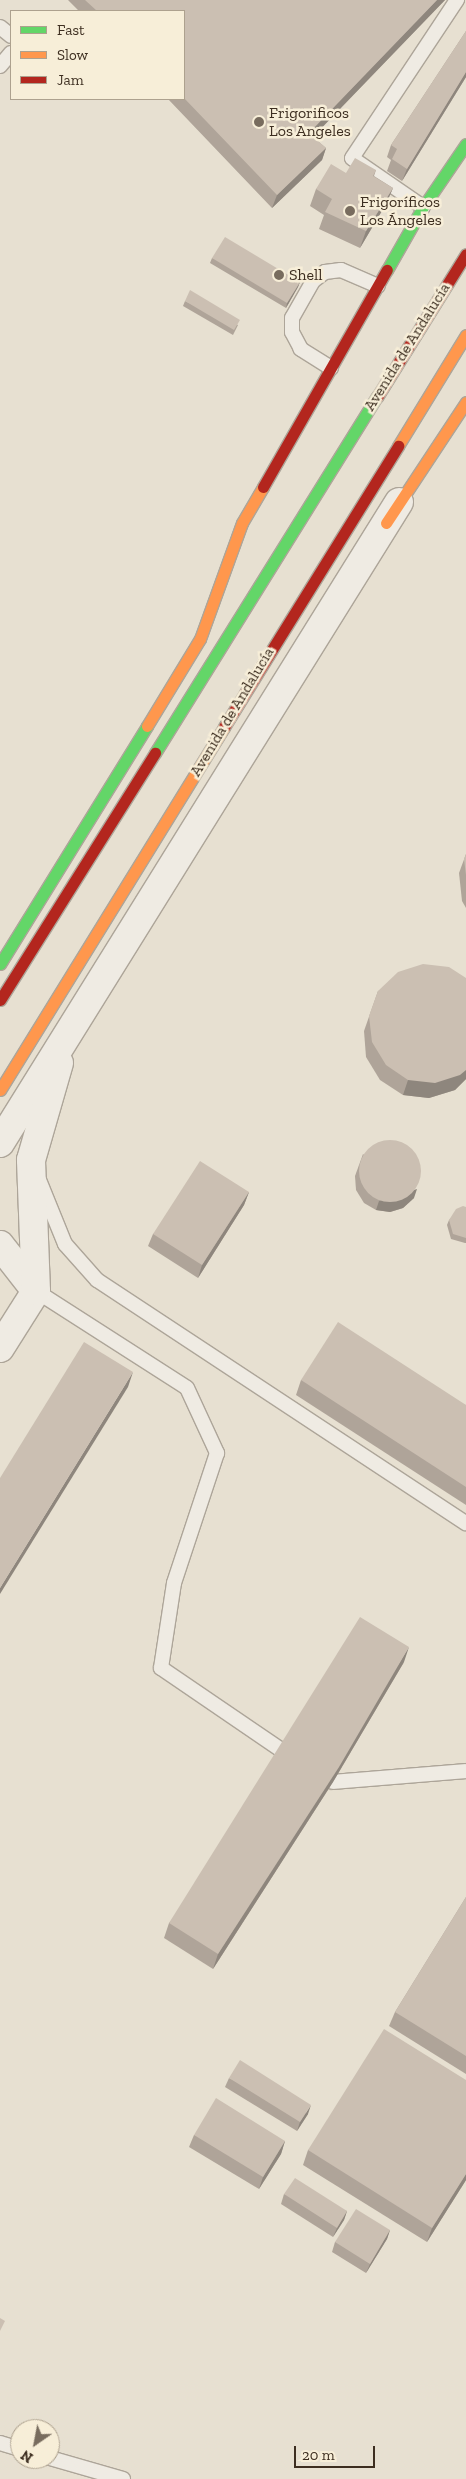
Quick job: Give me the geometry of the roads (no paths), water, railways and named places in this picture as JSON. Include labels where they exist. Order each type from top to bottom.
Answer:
[{"type":"main road","points":[[0,964],[200,639],[242,523],[423,207],[466,144]]},
{"type":"main road","name":"Avenida de Andalucía","points":[[0,1000],[466,254]]},
{"type":"main road","name":"Avenida de Andalucía","points":[[0,1090],[466,335]]},
{"type":"main road","points":[[386,523],[466,402]]},
{"type":"street","points":[[0,1142],[466,392]]},
{"type":"street","points":[[156,751],[200,639]]},
{"type":"street","points":[[0,986],[29,952]]},
{"type":"street","points":[[0,1348],[36,1291],[31,1160],[68,1031]]},
{"type":"street","points":[[0,1245],[36,1291]]},
{"type":"lane","points":[[423,207],[352,158],[457,0]]},
{"type":"lane","points":[[0,27],[10,35]]},
{"type":"lane","points":[[0,66],[10,54]]},
{"type":"lane","points":[[331,368],[301,349],[292,332],[292,318],[309,288],[325,272],[342,270],[378,286]]},
{"type":"lane","points":[[31,1160],[65,1244],[97,1280],[466,1523]]},
{"type":"lane","points":[[36,1291],[188,1388],[217,1453],[174,1583],[161,1668],[281,1750]]},
{"type":"lane","points":[[334,1782],[466,1771]]},
{"type":"lane","points":[[60,2461],[123,2479]]},
{"type":"place","name":"Frigorificos Los Angeles","points":[[259,122]]},
{"type":"place","name":"Frigoríficos Los Ángeles","points":[[350,211]]},
{"type":"place","name":"Shell","points":[[279,275]]}]
